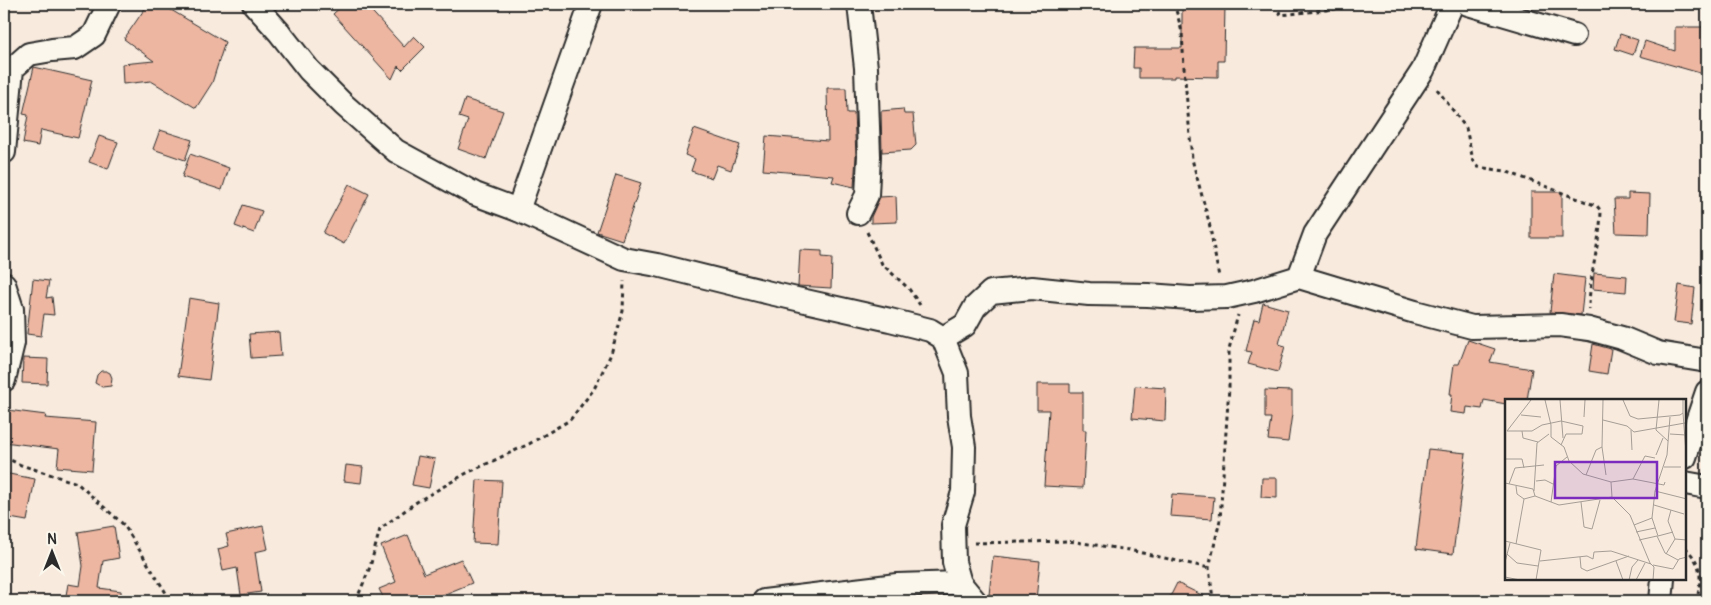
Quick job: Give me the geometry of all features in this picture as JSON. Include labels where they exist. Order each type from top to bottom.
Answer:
[{"type":"street","points":[[4,152],[12,69],[29,54],[76,48],[94,35],[109,4]]},
{"type":"street","points":[[254,4],[310,70],[396,151],[474,194],[518,210],[624,259],[657,265],[937,334],[965,325],[975,307],[991,292],[1032,288],[1090,294],[1190,298],[1225,297],[1254,292],[1299,277],[1414,312],[1472,327],[1560,325],[1589,329],[1622,338],[1658,353],[1707,361]]},
{"type":"street","points":[[518,210],[591,4]]},
{"type":"street","points":[[858,213],[866,195],[869,156],[866,68],[859,4]]},
{"type":"street","points":[[1299,277],[1315,234],[1423,70],[1452,4]]},
{"type":"street","points":[[1468,4],[1574,34]]},
{"type":"street","points":[[4,284],[12,308],[13,343],[4,380]]},
{"type":"street","points":[[937,334],[957,372],[959,416],[964,446],[963,492],[953,525],[954,562],[960,583],[975,601]]},
{"type":"street","points":[[1686,455],[1707,392]]},
{"type":"street","points":[[1686,483],[1707,487]]},
{"type":"street","points":[[1661,601],[1663,580]]},
{"type":"street","points":[[764,601],[897,585],[960,583]]},
{"type":"path","points":[[1172,4],[1176,10],[1182,32],[1192,159],[1209,222],[1225,297],[1239,309],[1229,349],[1229,387],[1220,520],[1209,568],[1212,601]]},
{"type":"path","points":[[1275,4],[1281,15],[1378,4]]},
{"type":"path","points":[[1423,70],[1466,128],[1474,160],[1478,167],[1505,171],[1539,183],[1597,206],[1601,211],[1601,224],[1589,292],[1589,329]]},
{"type":"path","points":[[858,213],[882,264],[909,289],[937,334]]},
{"type":"path","points":[[356,601],[370,568],[380,529],[415,503],[465,474],[529,444],[570,420],[594,389],[611,354],[623,311],[624,259]]},
{"type":"path","points":[[4,457],[21,465],[77,483],[124,525],[172,601]]},
{"type":"path","points":[[954,544],[1002,541],[1069,541],[1129,550],[1209,568]]},
{"type":"path","points":[[1686,549],[1692,555],[1701,571],[1696,601]]},
{"type":"building","points":[[148,4],[161,4],[225,42],[212,83],[196,108],[151,81],[123,84],[122,64],[154,61],[124,39]]},
{"type":"building","points":[[344,4],[365,4],[404,47],[414,36],[425,47],[402,70],[398,66],[392,79],[333,14]]},
{"type":"building","points":[[1182,4],[1225,4],[1224,61],[1218,61],[1218,77],[1174,76],[1174,78],[1139,78],[1139,68],[1133,68],[1134,48],[1182,48]]},
{"type":"building","points":[[1675,27],[1707,27],[1707,75],[1640,56],[1645,41],[1675,51]]},
{"type":"building","points":[[1620,34],[1638,40],[1633,55],[1615,49]]},
{"type":"building","points":[[34,67],[92,80],[78,138],[41,130],[38,146],[23,143],[28,115],[23,114]]},
{"type":"building","points":[[827,88],[846,88],[847,113],[854,113],[856,156],[854,187],[832,182],[834,176],[763,170],[766,136],[828,141]]},
{"type":"building","points":[[465,99],[503,111],[486,159],[458,149],[468,120],[459,117]]},
{"type":"building","points":[[903,109],[904,114],[913,114],[916,145],[911,150],[882,152],[881,111]]},
{"type":"building","points":[[694,129],[740,145],[731,170],[717,165],[712,178],[691,171],[695,159],[685,155]]},
{"type":"building","points":[[160,130],[192,140],[185,160],[153,149]]},
{"type":"building","points":[[99,136],[118,142],[108,169],[89,162]]},
{"type":"building","points":[[190,154],[229,168],[222,190],[182,177]]},
{"type":"building","points":[[616,175],[641,183],[622,240],[597,232]]},
{"type":"building","points":[[349,184],[369,194],[344,244],[323,233]]},
{"type":"building","points":[[1531,192],[1562,192],[1562,238],[1531,238]]},
{"type":"building","points":[[1628,193],[1650,194],[1649,234],[1616,233],[1614,199],[1628,199]]},
{"type":"building","points":[[896,196],[897,222],[871,223],[871,217],[880,197]]},
{"type":"building","points":[[243,205],[262,211],[254,233],[235,226]]},
{"type":"building","points":[[800,250],[822,251],[822,257],[832,258],[831,288],[798,286]]},
{"type":"building","points":[[1594,273],[1627,276],[1626,292],[1593,289]]},
{"type":"building","points":[[1554,274],[1585,278],[1581,315],[1550,312]]},
{"type":"building","points":[[33,279],[49,281],[46,298],[52,297],[54,315],[44,314],[41,336],[27,334]]},
{"type":"building","points":[[1679,285],[1695,288],[1691,324],[1674,322]]},
{"type":"building","points":[[189,298],[219,303],[209,380],[178,376]]},
{"type":"building","points":[[1263,303],[1288,310],[1279,344],[1285,346],[1278,372],[1248,364],[1252,352],[1246,351],[1254,319],[1259,320]]},
{"type":"building","points":[[279,332],[281,356],[251,358],[249,334]]},
{"type":"building","points":[[1468,340],[1495,349],[1490,362],[1532,369],[1527,399],[1505,399],[1505,404],[1484,400],[1482,409],[1467,407],[1466,414],[1450,412],[1454,364],[1459,364]]},
{"type":"building","points":[[1593,344],[1611,349],[1607,374],[1589,371]]},
{"type":"building","points":[[23,358],[48,359],[47,384],[22,383]]},
{"type":"building","points":[[101,371],[110,373],[112,378],[111,386],[102,387],[95,383],[97,375]]},
{"type":"building","points":[[1037,384],[1070,384],[1070,392],[1083,392],[1083,430],[1086,430],[1083,488],[1044,486],[1049,410],[1037,410]]},
{"type":"building","points":[[1135,386],[1166,388],[1165,421],[1132,418]]},
{"type":"building","points":[[1265,390],[1292,391],[1292,414],[1288,442],[1268,440],[1271,418],[1265,418]]},
{"type":"building","points":[[7,410],[46,415],[45,418],[96,422],[92,470],[57,467],[59,449],[4,442]]},
{"type":"building","points":[[1428,449],[1466,453],[1453,554],[1416,549]]},
{"type":"building","points":[[418,456],[435,459],[429,488],[412,485]]},
{"type":"building","points":[[346,465],[363,467],[361,483],[344,481]]},
{"type":"building","points":[[4,473],[35,479],[27,521],[4,517]]},
{"type":"building","points":[[1262,478],[1277,478],[1277,498],[1261,497]]},
{"type":"building","points":[[477,480],[502,481],[498,544],[473,543]]},
{"type":"building","points":[[1172,494],[1214,497],[1212,519],[1170,516]]},
{"type":"building","points":[[114,526],[119,558],[103,561],[99,588],[121,591],[121,601],[65,601],[68,584],[80,586],[83,566],[78,532]]},
{"type":"building","points":[[263,526],[268,549],[255,552],[261,592],[241,595],[237,568],[223,571],[218,549],[229,546],[226,534]]},
{"type":"building","points":[[408,535],[424,574],[461,559],[472,583],[428,601],[385,601],[379,589],[396,582],[381,546]]},
{"type":"building","points":[[993,556],[1040,561],[1036,600],[989,595]]},
{"type":"building","points":[[1177,583],[1214,601],[1168,601]]}]
